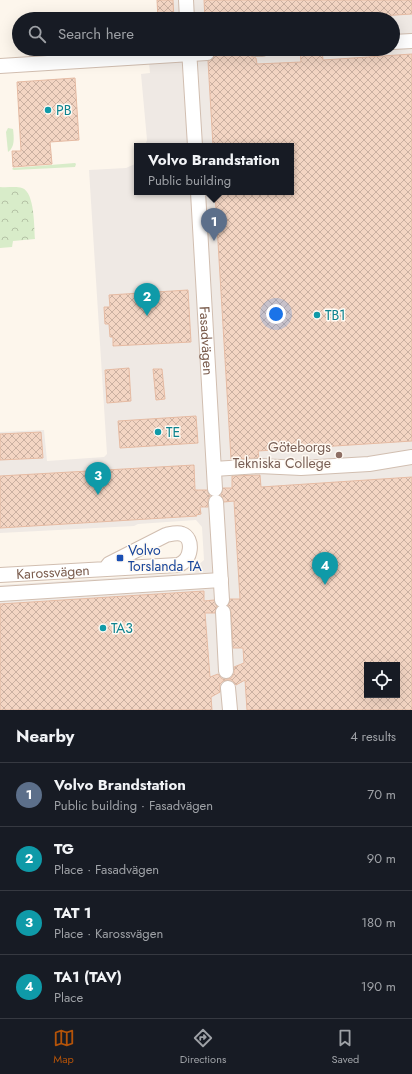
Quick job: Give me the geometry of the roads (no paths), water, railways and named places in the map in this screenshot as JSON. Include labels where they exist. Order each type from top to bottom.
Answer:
[{"type":"street","points":[[186,0],[187,12]]},
{"type":"street","points":[[400,42],[412,41]]},
{"type":"street","points":[[0,66],[135,56]]},
{"type":"street","points":[[189,56],[195,143]]},
{"type":"street","name":"Fasadvägen","points":[[198,195],[226,670]]},
{"type":"street","points":[[214,469],[259,466],[301,468],[369,464],[412,457]]},
{"type":"street","name":"Karossvägen","points":[[0,575],[178,565],[183,564],[188,559],[189,544],[187,537],[183,534],[175,533],[166,535],[109,564],[105,569]]},
{"type":"street","points":[[0,594],[220,580]]},
{"type":"street","points":[[228,688],[230,710]]},
{"type":"place","name":"PB","points":[[48,110]]},
{"type":"place","name":"Volvo Brandstation","points":[[214,241]]},
{"type":"place","name":"TB1","points":[[317,315]]},
{"type":"place","name":"TG","points":[[147,316]]},
{"type":"place","name":"TE","points":[[158,432]]},
{"type":"place","name":"Göteborgs Tekniska College","points":[[339,455]]},
{"type":"place","name":"TAT 1","points":[[98,495]]},
{"type":"place","name":"Volvo Torslanda TA","points":[[120,558]]},
{"type":"place","name":"TA1 (TAV)","points":[[325,585]]},
{"type":"place","name":"TA3","points":[[103,628]]}]
